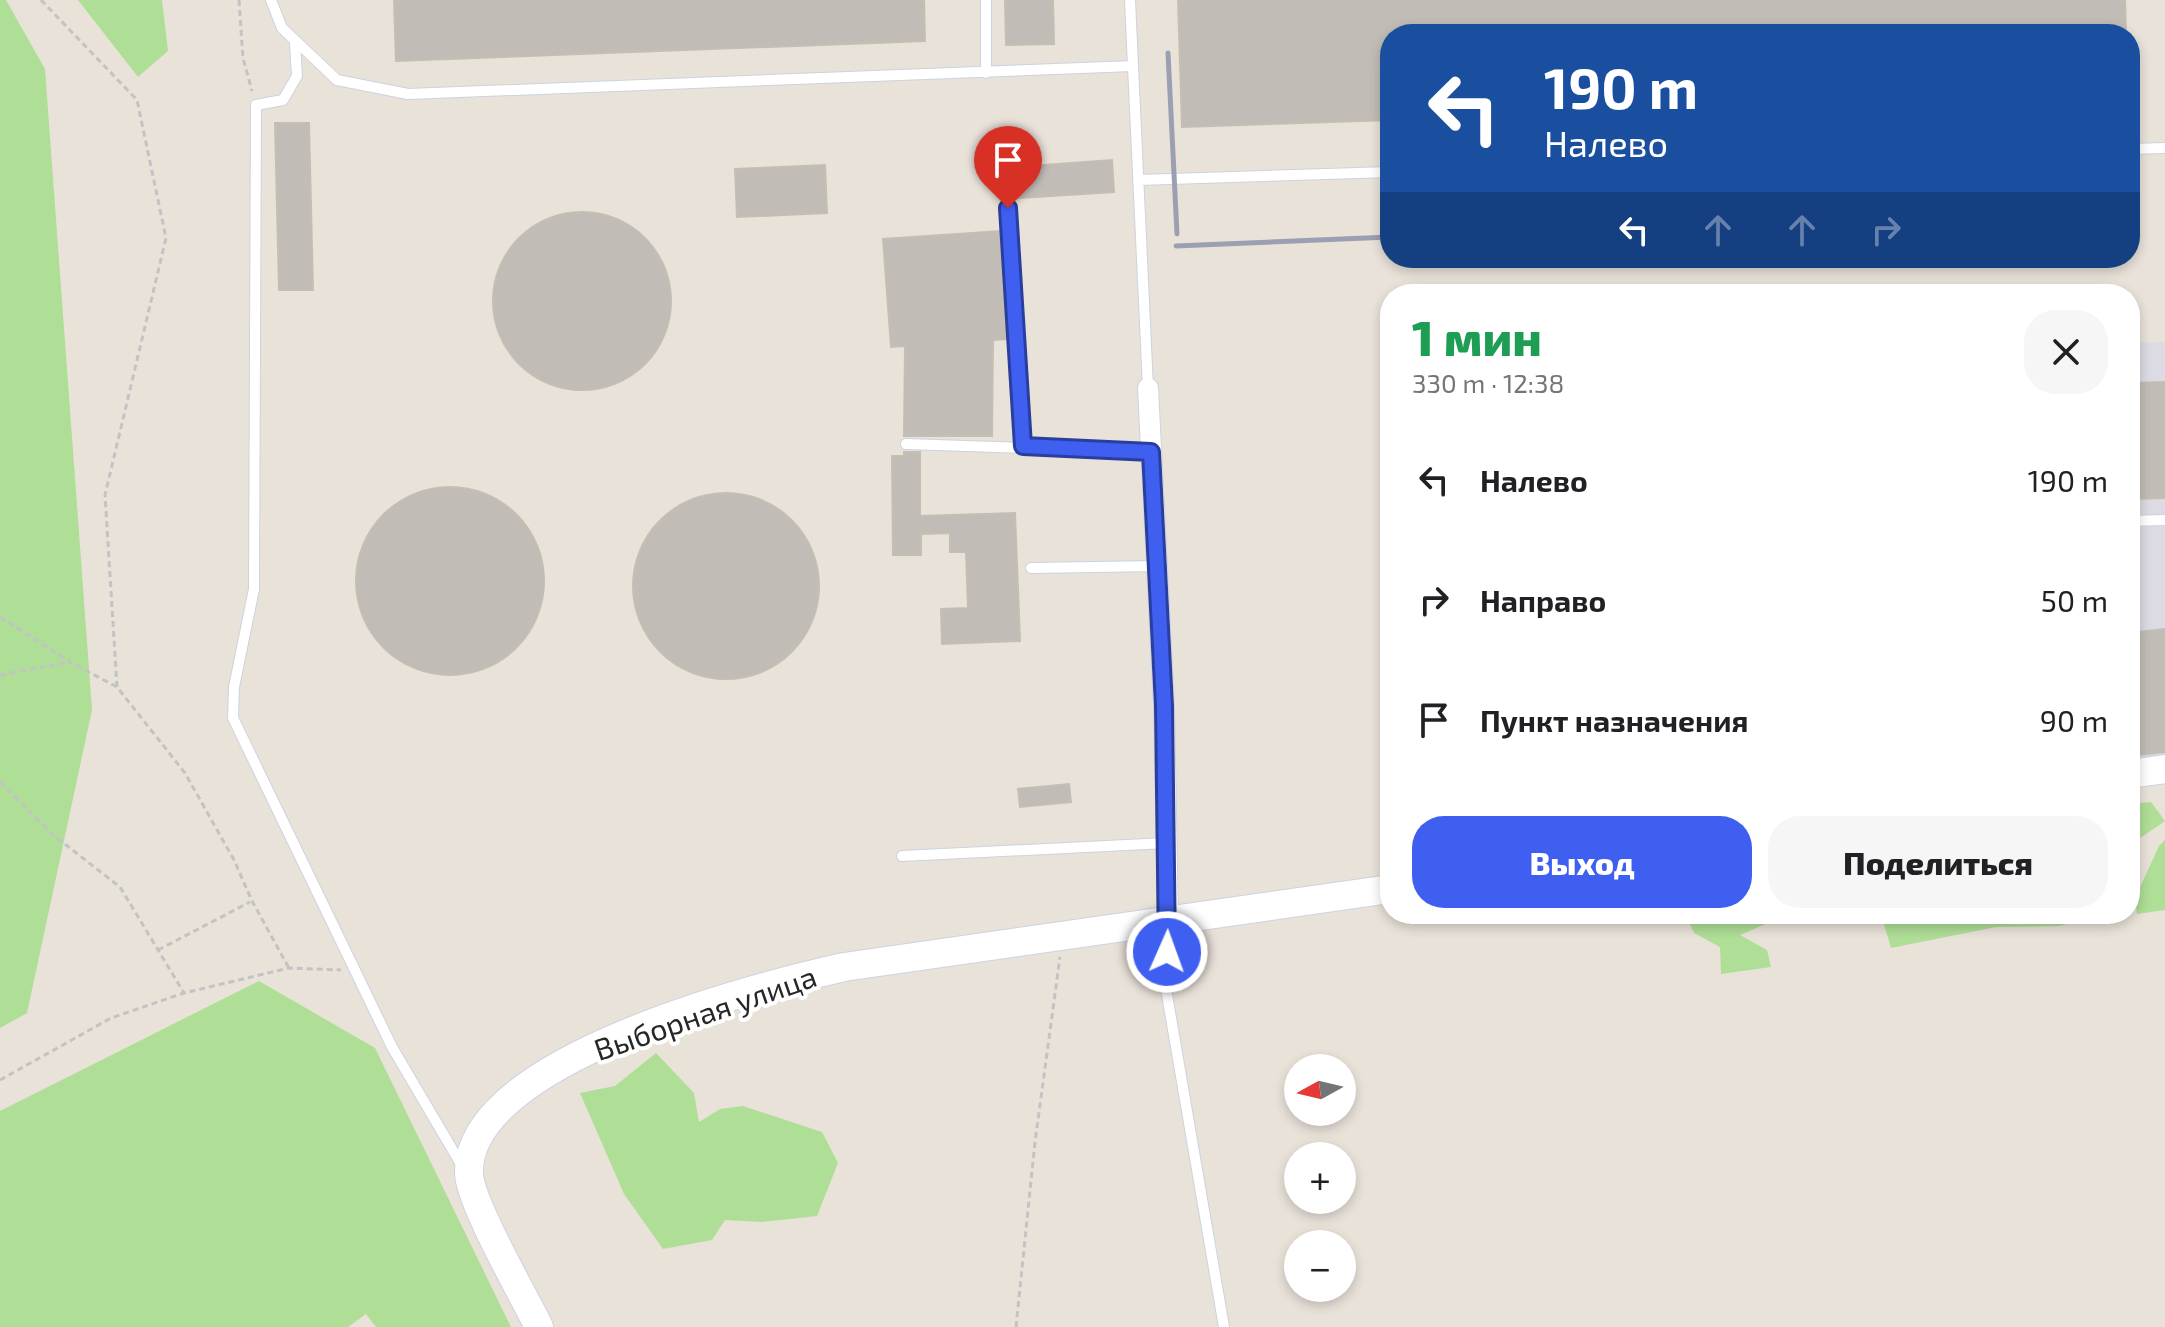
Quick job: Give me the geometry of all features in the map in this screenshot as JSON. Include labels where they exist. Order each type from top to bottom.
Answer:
[{"type":"main road","points":[[2140,773],[2165,769]]},
{"type":"main road","name":"Выборная улица","points":[[468,1176],[478,1135],[489,1117],[521,1089],[636,1029],[773,984],[844,967],[1380,890]]},
{"type":"main road","points":[[468,1176],[539,1327]]},
{"type":"street","points":[[1148,388],[1168,921]]},
{"type":"lane","points":[[271,0],[282,28],[295,44],[337,80],[408,94],[1133,66]]},
{"type":"lane","points":[[986,0],[986,73]]},
{"type":"lane","points":[[1130,0],[1148,388]]},
{"type":"lane","points":[[295,44],[297,76],[283,100],[256,105],[254,589],[234,687],[233,718],[392,1047],[468,1176]]},
{"type":"lane","points":[[2140,149],[2165,148]]},
{"type":"lane","points":[[1138,180],[1380,172]]},
{"type":"lane","points":[[1008,208],[1023,446]]},
{"type":"lane","points":[[906,444],[1151,452]]},
{"type":"lane","points":[[2140,521],[2165,520]]},
{"type":"lane","points":[[1031,568],[1157,566]]},
{"type":"lane","points":[[902,856],[1166,843]]},
{"type":"lane","points":[[1168,921],[1165,983],[1224,1327]]},
{"type":"path","points":[[41,0],[137,100],[166,238],[105,495],[117,687]]},
{"type":"path","points":[[239,0],[243,58],[256,105]]},
{"type":"path","points":[[0,617],[70,662],[117,687],[185,773],[289,968]]},
{"type":"path","points":[[0,675],[70,662]]},
{"type":"path","points":[[0,782],[52,834],[120,887],[184,993]]},
{"type":"path","points":[[158,950],[252,901]]},
{"type":"path","points":[[1016,1327],[1035,1142],[1063,935]]},
{"type":"path","points":[[0,1080],[111,1018],[184,993],[289,968],[357,971]]},
{"type":"shaded area","points":[[2165,342],[2165,762],[2140,765],[2140,343]]},
{"type":"green space","points":[[0,0],[6,0],[45,69],[92,710],[27,1013],[0,1028]]},
{"type":"green space","points":[[78,0],[162,0],[168,51],[138,77]]},
{"type":"green space","points":[[2151,802],[2165,821],[2140,838],[2140,803]]},
{"type":"green space","points":[[2165,840],[2165,910],[2140,914],[2140,887],[2159,846]]},
{"type":"green space","points":[[1690,924],[1766,924],[1740,935],[1767,950],[1771,967],[1721,974],[1720,947],[1694,933]]},
{"type":"green space","points":[[1884,924],[2068,924],[1996,927],[1891,948]]},
{"type":"green space","points":[[259,981],[375,1048],[511,1327],[376,1327],[366,1314],[348,1327],[0,1327],[0,1111]]},
{"type":"green space","points":[[656,1053],[694,1093],[699,1122],[720,1109],[743,1106],[822,1132],[838,1163],[817,1216],[761,1222],[725,1220],[712,1240],[663,1249],[624,1194],[580,1093],[615,1086]]},
{"type":"building","points":[[394,0],[924,0],[925,41],[396,61]]},
{"type":"building","points":[[1005,0],[1053,0],[1054,44],[1006,45]]},
{"type":"building","points":[[1178,0],[2125,0],[2126,24],[1380,24],[1380,120],[1182,127]]},
{"type":"building","points":[[275,123],[309,123],[313,290],[279,290]]},
{"type":"building","points":[[1112,160],[1114,192],[1006,199],[1003,168]]},
{"type":"building","points":[[825,165],[827,213],[737,217],[735,169]]},
{"type":"building","points":[[582,212],[616,219],[645,238],[664,267],[671,301],[664,335],[645,364],[616,383],[582,390],[548,383],[519,364],[500,335],[493,301],[500,267],[519,238],[548,219]]},
{"type":"building","points":[[1001,231],[1008,339],[993,340],[992,436],[904,436],[905,346],[891,347],[883,239]]},
{"type":"building","points":[[2165,382],[2165,498],[2140,499],[2140,383]]},
{"type":"building","points":[[904,452],[920,452],[920,516],[1015,513],[1020,641],[942,644],[941,609],[968,608],[966,552],[950,552],[950,533],[921,534],[921,555],[893,555],[892,456],[904,456]]},
{"type":"building","points":[[450,487],[468,488],[486,494],[517,514],[537,545],[543,563],[543,599],[537,617],[517,648],[486,668],[468,674],[450,675],[432,674],[414,668],[383,648],[363,617],[357,599],[356,581],[357,563],[363,545],[383,514],[414,494],[432,488]]},
{"type":"building","points":[[726,493],[761,500],[792,520],[812,551],[819,586],[812,621],[792,652],[761,672],[726,679],[691,672],[660,652],[640,621],[633,586],[640,551],[660,520],[691,500]]},
{"type":"building","points":[[2165,629],[2165,752],[2140,755],[2140,632]]},
{"type":"building","points":[[1069,784],[1071,802],[1020,807],[1018,789]]},
{"type":"railway","points":[[1168,53],[1177,234]]},
{"type":"railway","points":[[1176,246],[1380,237]]},
{"type":"route","points":[[1008,208],[1023,446],[1151,452],[1164,706],[1167,952]]}]
